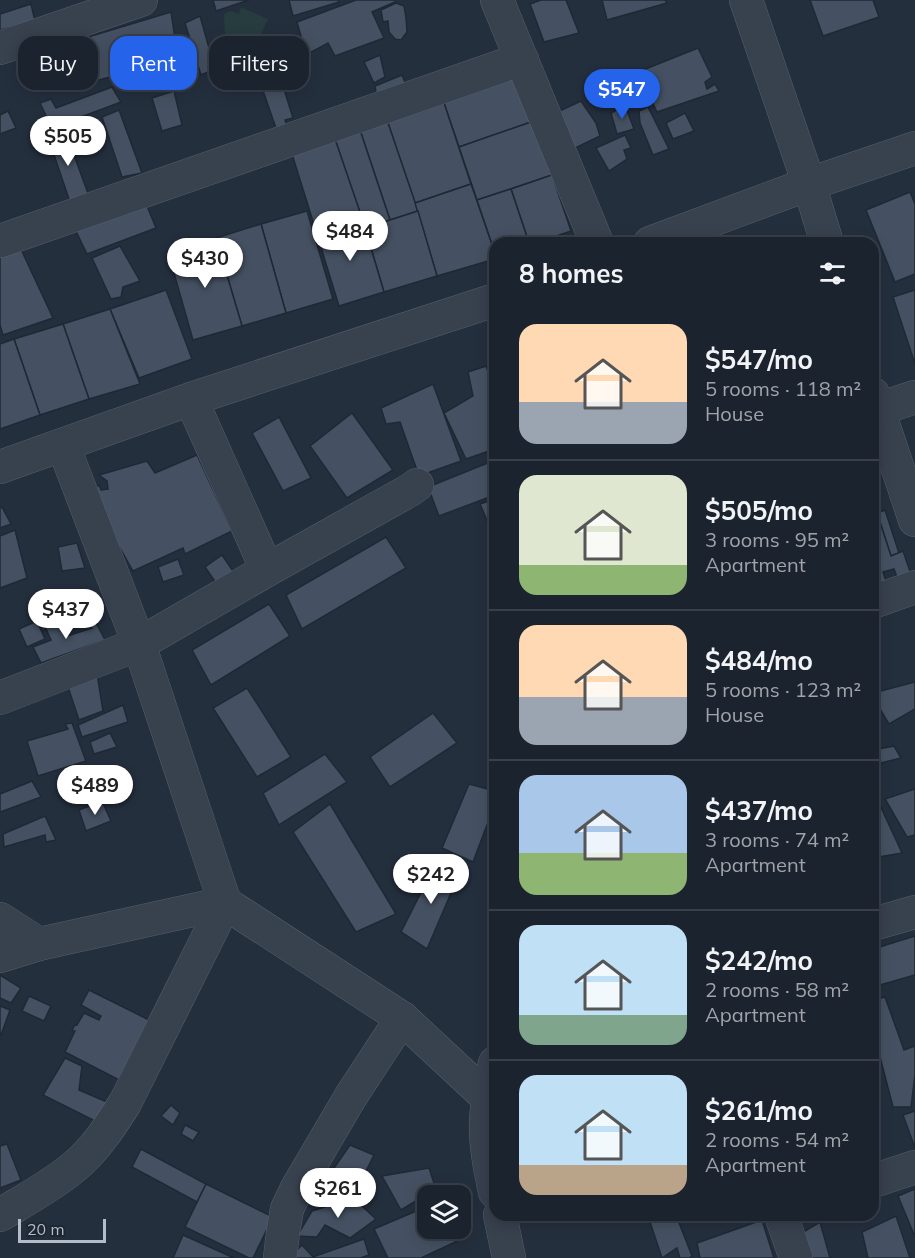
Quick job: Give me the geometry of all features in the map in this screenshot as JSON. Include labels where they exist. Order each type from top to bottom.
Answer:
[{"type":"street","points":[[497,0],[595,237]]},
{"type":"street","points":[[746,0],[825,237]]},
{"type":"street","points":[[0,48],[129,2]]},
{"type":"street","points":[[0,241],[522,59]]},
{"type":"street","points":[[666,237],[809,184],[915,148]]},
{"type":"street","points":[[0,467],[191,399],[489,302]]},
{"type":"street","points":[[879,404],[915,397]]},
{"type":"street","points":[[191,399],[267,570]]},
{"type":"street","points":[[879,416],[915,520]]},
{"type":"street","points":[[63,445],[139,644],[225,903],[402,1018],[488,1098]]},
{"type":"street","points":[[0,698],[139,644],[417,485]]},
{"type":"street","points":[[879,600],[915,587]]},
{"type":"street","points":[[0,956],[39,944],[225,903]]},
{"type":"street","points":[[0,1215],[36,1194],[75,1166],[107,1133],[125,1103],[225,903]]},
{"type":"street","points":[[879,922],[915,912]]},
{"type":"street","points":[[0,920],[39,944]]},
{"type":"street","points":[[280,1258],[287,1209],[297,1188],[351,1096],[402,1018]]},
{"type":"street","points":[[489,1093],[486,1136],[489,1164]]},
{"type":"street","points":[[879,1179],[915,1167]]},
{"type":"street","points":[[501,1221],[509,1258]]},
{"type":"street","points":[[783,1221],[796,1258]]},
{"type":"green space","points":[[241,7],[268,19],[260,36],[227,36],[225,34],[224,14],[231,11],[239,14]]},
{"type":"building","points":[[213,0],[249,0],[216,11]]},
{"type":"building","points":[[289,0],[339,0],[339,2],[293,16]]},
{"type":"building","points":[[356,0],[395,0],[372,12],[384,38],[335,56],[328,43],[309,53],[309,36],[301,36],[297,22]]},
{"type":"building","points":[[541,0],[566,0],[579,33],[544,42],[530,4]]},
{"type":"building","points":[[602,0],[665,0],[667,3],[607,20]]},
{"type":"building","points":[[810,0],[873,0],[879,17],[823,36]]},
{"type":"building","points":[[396,3],[404,6],[406,18],[407,32],[401,40],[395,39],[389,32],[388,21],[383,22],[381,10]]},
{"type":"building","points":[[31,4],[35,21],[0,30],[0,14]]},
{"type":"building","points":[[171,12],[175,36],[110,36],[110,77],[98,80],[98,36],[91,36]]},
{"type":"building","points":[[200,16],[209,48],[209,72],[201,75],[197,62],[197,36],[189,36],[185,23]]},
{"type":"building","points":[[698,48],[712,77],[705,82],[707,89],[715,84],[719,91],[657,112],[638,72]]},
{"type":"building","points":[[380,55],[385,77],[374,83],[364,62]]},
{"type":"building","points":[[516,73],[534,121],[459,147],[443,100]]},
{"type":"building","points":[[402,75],[408,89],[377,100],[375,86]]},
{"type":"building","points":[[110,88],[121,102],[52,128],[40,103],[51,99],[56,108]]},
{"type":"building","points":[[263,90],[284,90],[293,118],[285,120],[288,129],[277,131]]},
{"type":"building","points":[[174,91],[182,125],[162,131],[152,98]]},
{"type":"building","points":[[443,100],[471,184],[415,203],[387,120]]},
{"type":"building","points":[[581,101],[596,123],[600,136],[567,152],[553,114]]},
{"type":"building","points":[[625,105],[634,129],[617,134],[611,113]]},
{"type":"building","points":[[648,107],[669,149],[653,155],[640,123],[639,111]]},
{"type":"building","points":[[119,110],[142,173],[122,177],[102,117]]},
{"type":"building","points":[[8,111],[16,128],[0,134],[0,115]]},
{"type":"building","points":[[685,113],[694,131],[673,139],[666,123]]},
{"type":"building","points":[[387,120],[418,211],[390,220],[360,130]]},
{"type":"building","points":[[534,121],[552,175],[477,200],[459,147]]},
{"type":"building","points":[[64,128],[89,196],[71,205],[48,137]]},
{"type":"building","points":[[360,130],[390,220],[365,228],[335,139]]},
{"type":"building","points":[[625,135],[631,148],[624,150],[627,159],[609,171],[596,148]]},
{"type":"building","points":[[335,139],[362,218],[316,231],[292,154]]},
{"type":"building","points":[[552,175],[571,231],[554,237],[527,237],[511,189]]},
{"type":"building","points":[[471,184],[489,237],[489,261],[437,276],[415,203]]},
{"type":"building","points":[[511,189],[527,237],[490,237],[477,200]]},
{"type":"building","points":[[910,192],[915,204],[915,274],[895,282],[879,237],[877,237],[866,210]]},
{"type":"building","points":[[145,201],[156,228],[87,254],[75,229]]},
{"type":"building","points":[[307,211],[333,299],[286,313],[261,224]]},
{"type":"building","points":[[418,211],[437,276],[384,292],[365,228]]},
{"type":"building","points":[[362,218],[384,292],[339,306],[316,231]]},
{"type":"building","points":[[261,224],[286,313],[242,326],[216,238]]},
{"type":"building","points":[[216,238],[242,326],[193,340],[168,252]]},
{"type":"building","points":[[120,246],[140,281],[123,287],[121,297],[111,299],[92,258]]},
{"type":"building","points":[[20,247],[53,318],[3,335],[0,325],[0,255]]},
{"type":"building","points":[[166,290],[192,359],[139,378],[110,309]]},
{"type":"building","points":[[915,290],[915,364],[893,297]]},
{"type":"building","points":[[110,309],[140,384],[89,399],[63,324]]},
{"type":"building","points":[[63,324],[89,399],[40,415],[14,339]]},
{"type":"building","points":[[14,339],[40,415],[0,429],[0,344]]},
{"type":"building","points":[[486,366],[489,374],[489,451],[466,459],[444,413],[473,396],[468,372]]},
{"type":"building","points":[[433,384],[461,461],[419,476],[400,422],[386,424],[381,408]]},
{"type":"building","points":[[352,413],[393,470],[347,498],[310,446]]},
{"type":"building","points":[[279,417],[311,478],[283,491],[252,433]]},
{"type":"building","points":[[197,455],[232,531],[185,554],[183,548],[133,571],[91,490],[99,485],[101,490],[108,489],[107,481],[99,475],[147,461],[155,473]]},
{"type":"building","points":[[489,462],[489,497],[439,516],[428,487]]},
{"type":"building","points":[[489,501],[489,525],[480,504]]},
{"type":"building","points":[[2,507],[11,524],[0,528],[0,508]]},
{"type":"building","points":[[879,509],[880,512],[885,510],[899,553],[891,556],[879,519]]},
{"type":"building","points":[[879,519],[891,556],[903,551],[913,580],[900,585],[894,569],[883,572],[889,590],[879,593]]},
{"type":"building","points":[[15,530],[27,578],[0,588],[0,536]]},
{"type":"building","points":[[386,537],[406,568],[302,629],[286,595]]},
{"type":"building","points":[[77,543],[85,568],[62,571],[58,547]]},
{"type":"building","points":[[222,555],[233,571],[216,583],[205,567]]},
{"type":"building","points":[[178,559],[184,575],[163,582],[158,567]]},
{"type":"building","points":[[269,604],[290,636],[211,685],[192,650]]},
{"type":"building","points":[[54,615],[67,636],[92,628],[89,622],[94,619],[105,640],[41,663],[33,647],[51,640],[42,620]]},
{"type":"building","points":[[37,621],[45,639],[27,647],[19,629]]},
{"type":"building","points":[[97,674],[103,711],[79,720],[68,687]]},
{"type":"building","points":[[915,682],[915,709],[889,724],[879,709],[879,691]]},
{"type":"building","points":[[247,688],[291,757],[257,777],[213,708]]},
{"type":"building","points":[[123,705],[128,722],[82,737],[78,725]]},
{"type":"building","points":[[433,713],[457,743],[390,787],[370,757]]},
{"type":"building","points":[[72,723],[86,761],[38,776],[27,741],[68,729],[65,724]]},
{"type":"building","points":[[110,733],[117,747],[94,754],[90,742]]},
{"type":"building","points":[[894,746],[901,758],[879,764],[879,749]]},
{"type":"building","points":[[325,754],[347,782],[279,825],[263,793]]},
{"type":"building","points":[[32,781],[41,797],[0,812],[0,794]]},
{"type":"building","points":[[469,784],[489,789],[489,820],[473,862],[442,848]]},
{"type":"building","points":[[915,789],[915,835],[907,837],[885,799]]},
{"type":"building","points":[[102,801],[111,821],[86,831],[79,810]]},
{"type":"building","points":[[879,803],[902,853],[879,857]]},
{"type":"building","points":[[330,804],[396,914],[356,932],[293,832]]},
{"type":"building","points":[[45,816],[56,840],[46,842],[45,835],[4,847],[3,834]]},
{"type":"building","points":[[436,863],[460,872],[427,949],[401,932]]},
{"type":"building","points":[[915,936],[915,975],[879,985],[879,947]]},
{"type":"building","points":[[0,975],[21,988],[11,1003],[0,998]]},
{"type":"building","points":[[89,990],[151,1021],[121,1081],[65,1052],[75,1031],[72,1031],[74,1026],[84,1013],[99,1020],[101,1016],[81,1005]]},
{"type":"building","points":[[29,996],[51,1006],[44,1021],[22,1011]]},
{"type":"building","points":[[885,997],[904,1050],[915,1046],[915,1075],[911,1107],[893,1107],[879,1053],[879,998]]},
{"type":"building","points":[[0,1006],[10,1010],[1,1035],[0,1033]]},
{"type":"building","points":[[65,1058],[82,1066],[79,1090],[107,1102],[99,1123],[43,1095]]},
{"type":"building","points":[[171,1105],[180,1113],[173,1125],[161,1116]]},
{"type":"building","points":[[915,1111],[915,1148],[903,1115]]},
{"type":"building","points":[[185,1125],[199,1132],[193,1141],[181,1134]]},
{"type":"building","points":[[7,1144],[21,1180],[0,1188],[0,1146]]},
{"type":"building","points":[[350,1145],[374,1155],[355,1193],[325,1181]]},
{"type":"building","points":[[141,1149],[206,1184],[197,1202],[132,1167]]},
{"type":"building","points":[[429,1168],[435,1185],[417,1185],[417,1200],[401,1210],[382,1176]]},
{"type":"building","points":[[206,1184],[273,1217],[253,1258],[185,1227]]},
{"type":"building","points":[[915,1189],[915,1237],[898,1196]]},
{"type":"building","points":[[353,1198],[376,1219],[350,1238],[325,1225],[317,1237],[297,1236],[312,1211]]},
{"type":"building","points":[[417,1211],[417,1239],[462,1239],[421,1258],[388,1258],[374,1229]]},
{"type":"building","points":[[896,1216],[910,1258],[868,1258],[862,1232]]},
{"type":"building","points":[[678,1221],[692,1256],[680,1258],[677,1248],[662,1258],[650,1222]]},
{"type":"building","points":[[762,1221],[774,1258],[700,1258],[697,1243]]},
{"type":"building","points":[[820,1222],[830,1258],[808,1258],[800,1234]]},
{"type":"building","points":[[183,1235],[234,1258],[173,1258]]},
{"type":"building","points":[[364,1239],[369,1255],[360,1258],[289,1258],[302,1245],[313,1257]]}]
